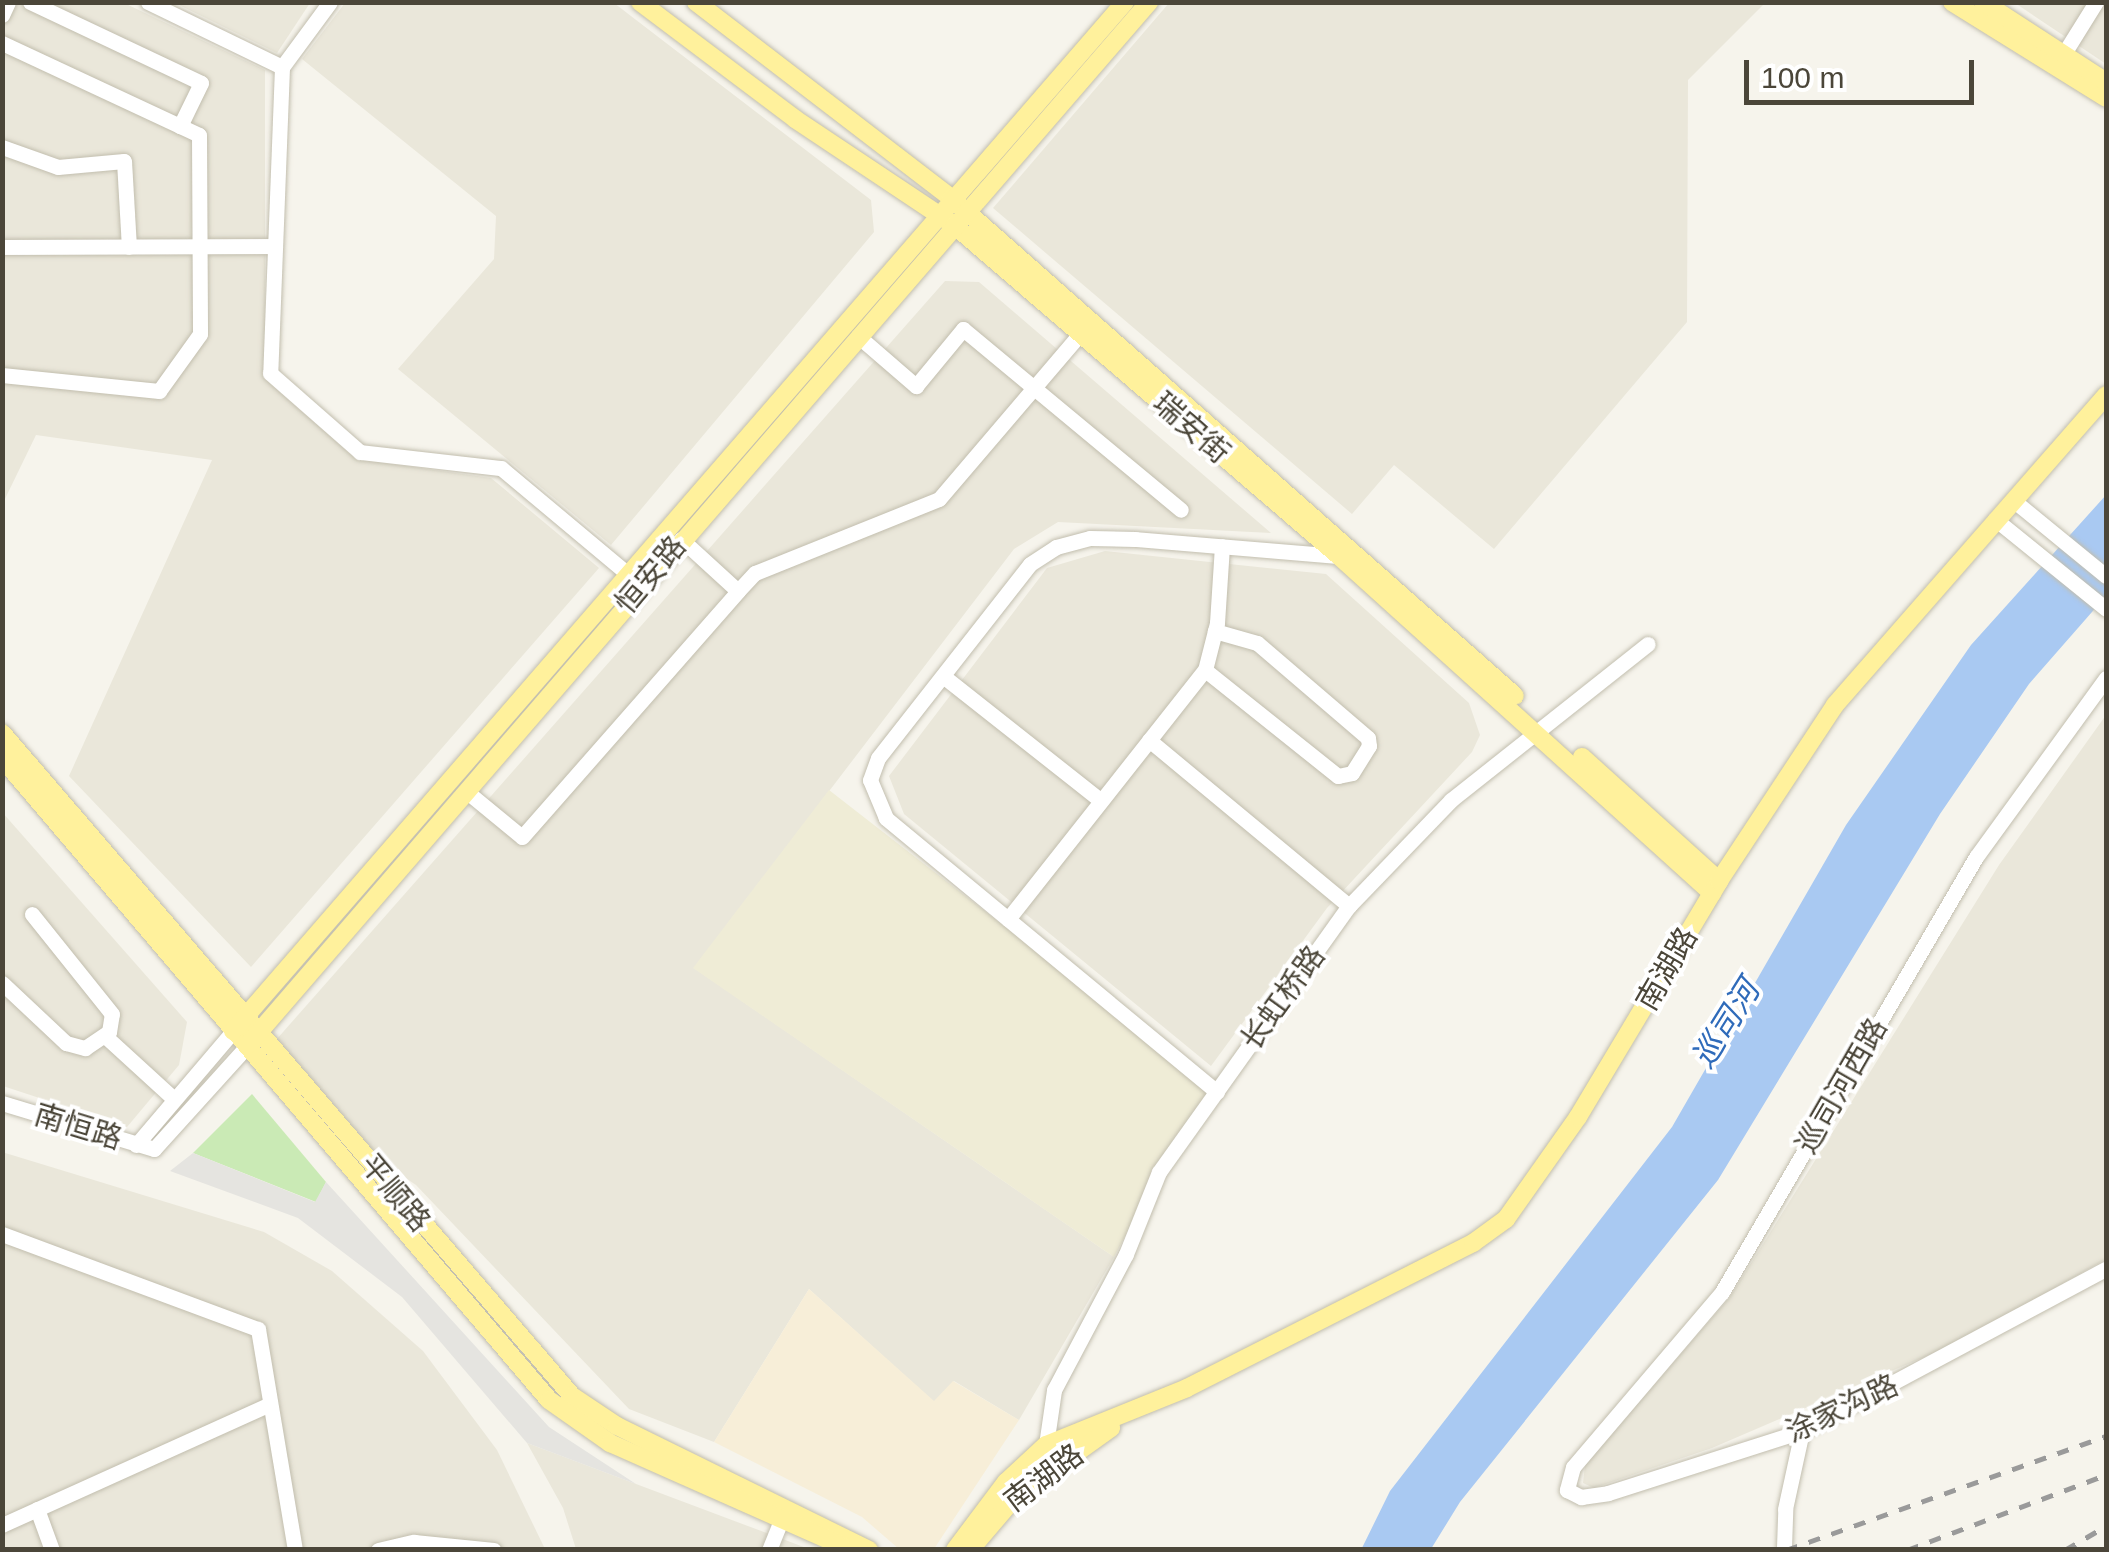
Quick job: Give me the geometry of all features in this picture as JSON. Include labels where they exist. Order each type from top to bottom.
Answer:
[{"type":"main road","name":"瑞安街","points":[[640,2],[795,119],[938,213],[960,218],[1541,727],[1715,887]]},
{"type":"main road","name":"瑞安街","points":[[696,2],[951,198],[960,218],[1082,333],[1541,727]]},
{"type":"main road","name":"恒安路","points":[[252,1039],[466,792],[938,213],[1125,2]]},
{"type":"main road","name":"恒安路","points":[[239,1024],[635,580],[681,539],[1149,2]]},
{"type":"main road","points":[[1952,2],[2106,82]]},
{"type":"main road","points":[[1983,2],[2062,57],[2106,98]]},
{"type":"main road","name":"南湖路","points":[[956,1550],[1006,1482],[1046,1445],[1127,1416],[1473,1244],[1506,1219],[1578,1117],[1715,887],[1835,704],[2106,395]]},
{"type":"main road","name":"平顺路","points":[[2,733],[239,1024]]},
{"type":"main road","name":"平顺路","points":[[5,765],[537,1362],[584,1406],[869,1550]]},
{"type":"main road","name":"平顺路","points":[[252,1039],[515,1365],[564,1414],[610,1442],[849,1550]]},
{"type":"main road","name":"南湖路","points":[[970,1550],[1016,1496],[1127,1416]]},
{"type":"street","points":[[2,15],[8,2]]},
{"type":"street","points":[[30,2],[202,83],[180,126]]},
{"type":"street","points":[[148,2],[282,67]]},
{"type":"street","points":[[330,2],[282,67],[270,373],[360,452],[501,468],[635,580]]},
{"type":"street","points":[[2062,57],[2096,2]]},
{"type":"street","points":[[2,43],[199,135],[200,247],[200,334],[159,392],[2,376]]},
{"type":"street","points":[[2,148],[58,167],[124,161],[129,247]]},
{"type":"street","points":[[2,248],[275,246]]},
{"type":"street","points":[[858,336],[916,386],[962,328],[1181,510]]},
{"type":"street","points":[[466,792],[522,838],[755,573],[939,499],[1082,333]]},
{"type":"street","points":[[2013,500],[2106,576]]},
{"type":"street","points":[[1995,519],[2106,608]]},
{"type":"street","points":[[1217,1092],[874,802],[870,780],[878,758],[1030,564],[1056,548],[1090,538],[1340,556]]},
{"type":"street","points":[[681,539],[738,591]]},
{"type":"street","points":[[1008,919],[1205,670],[1216,630],[1222,546]]},
{"type":"street","points":[[1205,670],[1338,776],[1352,773],[1369,746],[1368,738],[1256,642],[1216,630]]},
{"type":"street","name":"长虹桥路","points":[[1046,1445],[1054,1390],[1126,1254],[1159,1172],[1349,906],[1451,800],[1648,644]]},
{"type":"street","points":[[942,676],[1101,801]]},
{"type":"street","name":"巡司河西路","points":[[1565,1482],[1722,1292],[1976,857],[2106,678]]},
{"type":"street","points":[[1149,740],[1349,906]]},
{"type":"street","points":[[2,984],[66,1043],[86,1048],[105,1036],[112,1014],[32,914]]},
{"type":"street","name":"恒安路","points":[[136,1144],[239,1024]]},
{"type":"street","points":[[105,1036],[174,1098]]},
{"type":"street","name":"恒安路","points":[[154,1149],[252,1039]]},
{"type":"street","name":"南恒路","points":[[2,1103],[154,1149]]},
{"type":"street","points":[[2,1234],[258,1329],[296,1550]]},
{"type":"street","name":"涂家沟路","points":[[1565,1482],[1581,1496],[1608,1493],[1802,1431],[2106,1269]]},
{"type":"street","points":[[2,1525],[270,1404]]},
{"type":"street","points":[[1784,1547],[1784,1509],[1802,1431]]},
{"type":"street","points":[[37,1509],[52,1550]]},
{"type":"street","points":[[769,1550],[782,1518]]},
{"type":"street","points":[[378,1550],[414,1542],[494,1550]]},
{"type":"shaded area","points":[[3,3],[124,3],[265,70],[265,379],[356,459],[491,478],[599,568],[251,967],[69,776],[212,460],[36,435],[3,503]]},
{"type":"shaded area","points":[[175,3],[310,3],[277,53]]},
{"type":"shaded area","points":[[345,3],[614,3],[871,200],[874,232],[611,545],[398,369],[494,259],[496,216],[302,59]]},
{"type":"shaded area","points":[[1169,3],[1765,3],[1688,80],[1687,322],[1494,549],[1394,465],[1352,514],[993,208]]},
{"type":"shaded area","points":[[2015,3],[2106,3],[2106,64]]},
{"type":"shaded area","points":[[945,281],[979,282],[1271,533],[1058,522],[1014,549],[694,968],[1114,1257],[1019,1420],[954,1381],[934,1402],[809,1289],[714,1442],[629,1409],[416,1185],[359,1147],[276,1040]]},
{"type":"shaded area","points":[[1105,551],[1326,574],[1469,703],[1480,735],[1472,752],[1327,908],[1211,1066],[904,814],[889,776],[1047,568]]},
{"type":"shaded area","points":[[2106,715],[2106,1259],[1957,1343],[1712,1448],[1594,1488],[1583,1483],[1585,1465],[1730,1297],[1999,865]]},
{"type":"shaded area","points":[[829,790],[1217,1092],[1159,1172],[1114,1257],[693,968]]},
{"type":"shaded area","points":[[2,812],[187,1022],[179,1065],[127,1127],[3,1086]]},
{"type":"shaded area","points":[[2,1152],[264,1232],[332,1271],[423,1351],[497,1450],[545,1549],[3,1549]]},
{"type":"shaded area","points":[[193,1153],[315,1202],[326,1182],[549,1427],[636,1484],[527,1443],[402,1297],[298,1218],[170,1171]]},
{"type":"shaded area","points":[[809,1289],[934,1401],[953,1381],[1019,1420],[934,1549],[899,1549],[862,1517],[714,1442]]},
{"type":"shaded area","points":[[527,1443],[809,1549],[576,1549],[563,1508]]},
{"type":"green space","points":[[252,1094],[326,1182],[316,1202],[193,1153]]},
{"type":"water","points":[[2106,495],[2106,596],[2029,684],[1940,814],[1718,1180],[1460,1502],[1431,1549],[1361,1550],[1390,1491],[1672,1127],[1846,825],[1971,645]]},
{"type":"railway","points":[[1786,1550],[2106,1436]]},
{"type":"railway","points":[[1907,1550],[2106,1475]]},
{"type":"railway","points":[[2065,1550],[2106,1526]]},
{"type":"water label","name":"巡司河","points":[[1726,1024]]}]
